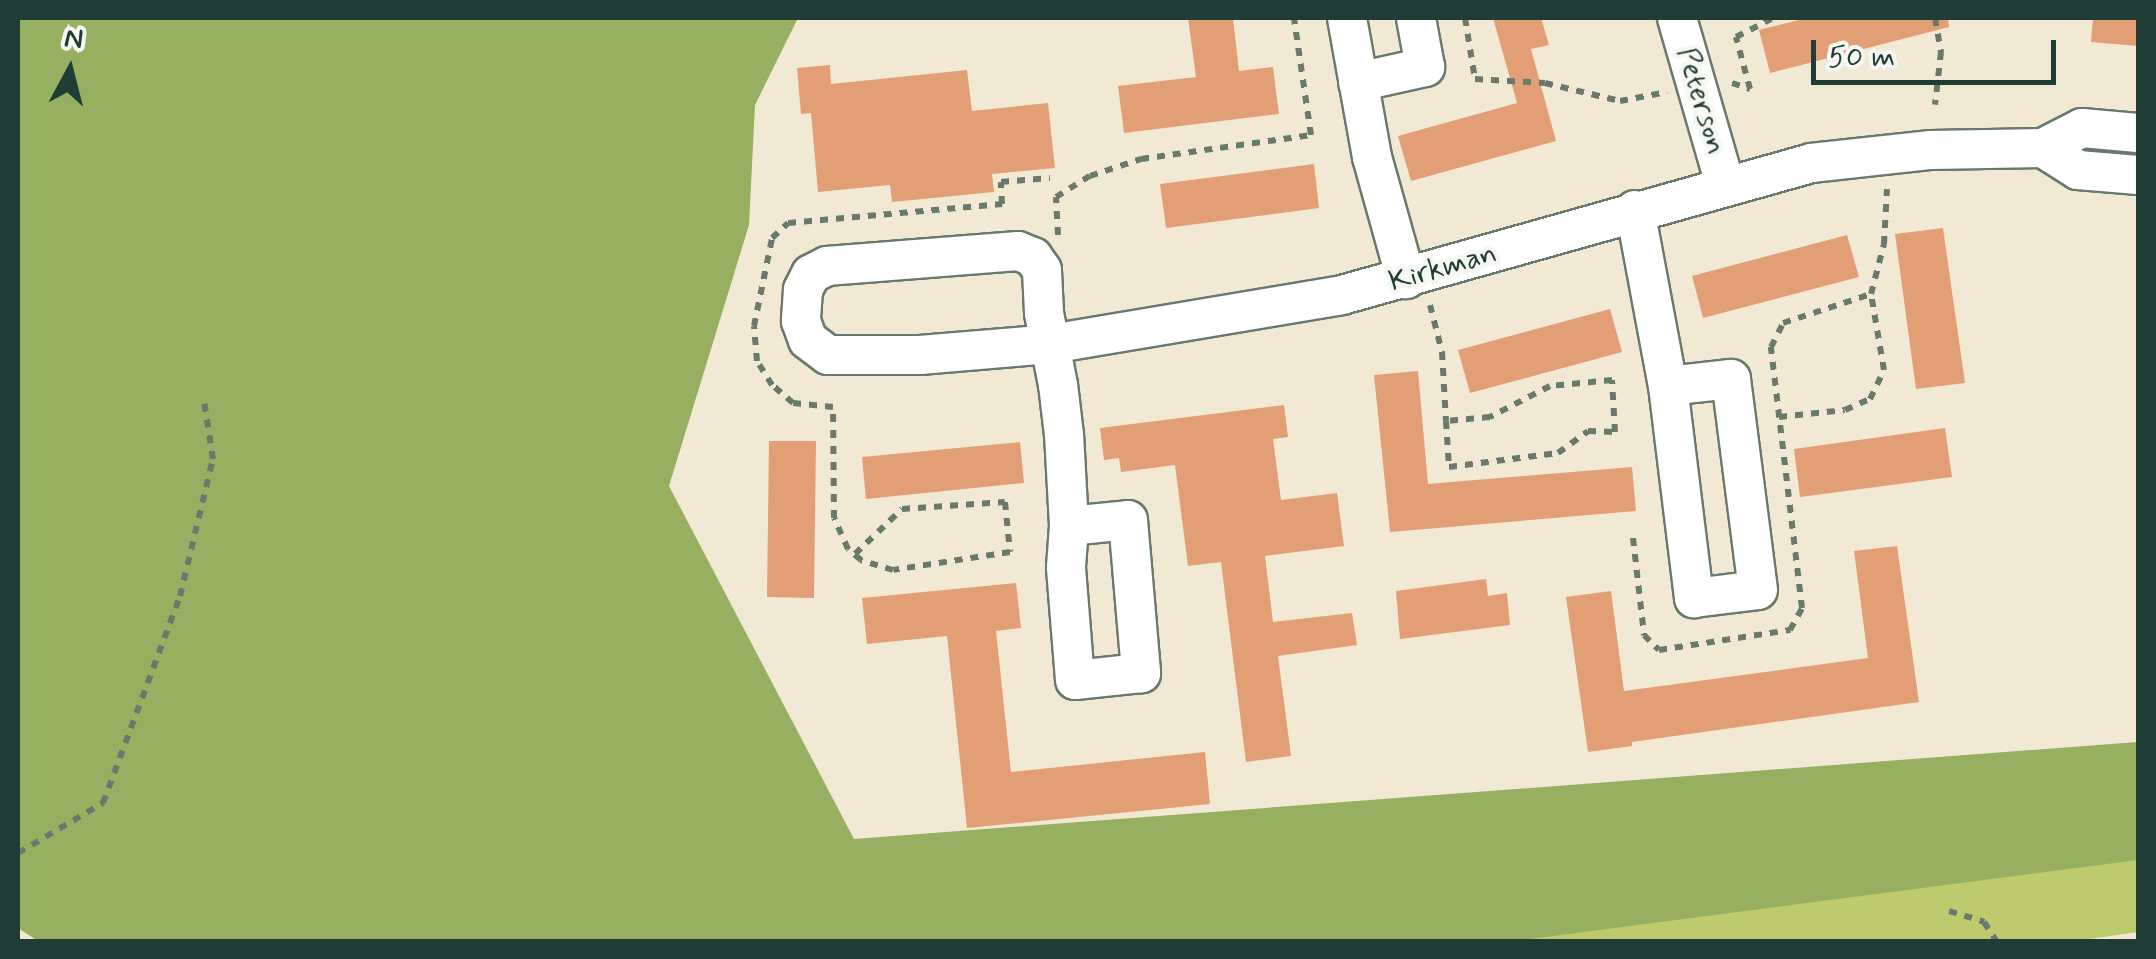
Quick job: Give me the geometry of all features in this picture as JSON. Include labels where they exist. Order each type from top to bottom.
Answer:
[{"type":"street","points":[[1347,18],[1372,157],[1414,277]]},
{"type":"street","points":[[1358,82],[1425,67],[1416,18]]},
{"type":"street","name":"Peterson","points":[[1676,18],[1725,184]]},
{"type":"street","name":"Kirkman","points":[[1050,344],[1042,270],[1033,256],[1018,251],[827,266],[816,271],[803,290],[803,331],[814,347],[836,357],[1050,344],[1248,314],[1414,277],[1725,184],[1853,156],[2043,148],[2082,128],[2138,132]]},
{"type":"street","name":"Kirkman","points":[[2043,148],[2078,170],[2138,175]]},
{"type":"street","points":[[1635,210],[1668,386],[1694,598],[1758,590],[1731,379],[1668,386]]},
{"type":"street","points":[[1050,344],[1064,435],[1069,526]]},
{"type":"path","points":[[1294,18],[1311,136]]},
{"type":"path","points":[[1465,18],[1475,78],[1545,83],[1620,101],[1669,92]]},
{"type":"path","points":[[1721,79],[1750,89],[1736,37],[1773,18]]},
{"type":"path","points":[[1934,18],[1941,52],[1936,105]]},
{"type":"path","points":[[1058,243],[1056,196],[1090,176],[1141,159],[1328,134]]},
{"type":"path","points":[[1414,277],[1442,352],[1446,421],[1449,467],[1558,453],[1588,431],[1615,432],[1612,380],[1550,386],[1490,417],[1446,421]]},
{"type":"path","points":[[1779,417],[1845,410],[1870,399],[1884,370],[1871,294]]},
{"type":"path","points":[[18,853],[103,802],[180,596],[214,459],[204,401]]},
{"type":"path","points":[[1950,912],[1984,922],[1997,942]]},
{"type":"green space","points":[[18,18],[798,18],[755,105],[749,225],[669,486],[854,839],[2138,742],[2138,860],[1507,942],[38,941],[18,928]]},
{"type":"green space","points":[[2138,817],[2138,932],[2070,942],[1277,942]]},
{"type":"building","points":[[1188,18],[1233,18],[1239,71],[1273,67],[1279,114],[1124,133],[1118,86],[1196,77]]},
{"type":"building","points":[[1493,18],[1541,18],[1549,45],[1531,49],[1556,141],[1411,181],[1398,136],[1517,103]]},
{"type":"building","points":[[1807,18],[1948,18],[1949,27],[1770,73],[1759,30]]},
{"type":"building","points":[[2093,18],[2138,18],[2138,46],[2091,42]]},
{"type":"building","points":[[830,65],[831,84],[967,70],[972,111],[1048,103],[1055,168],[992,174],[994,192],[892,202],[890,185],[818,192],[811,113],[801,114],[797,68]]},
{"type":"building","points":[[1314,164],[1319,208],[1166,228],[1160,184]]},
{"type":"building","points":[[1943,228],[1965,383],[1916,389],[1895,234]]},
{"type":"building","points":[[1847,235],[1859,277],[1703,318],[1692,276]]},
{"type":"building","points":[[1610,309],[1622,352],[1470,393],[1458,350]]},
{"type":"building","points":[[1418,371],[1428,484],[1632,467],[1636,511],[1390,532],[1374,375]]},
{"type":"building","points":[[1284,405],[1288,437],[1273,439],[1281,500],[1337,493],[1344,546],[1265,556],[1273,622],[1352,613],[1357,645],[1278,656],[1291,756],[1246,762],[1221,562],[1188,566],[1175,465],[1121,472],[1119,458],[1104,460],[1100,428]]},
{"type":"building","points":[[1945,428],[1952,477],[1800,497],[1794,449]]},
{"type":"building","points":[[769,441],[816,441],[814,598],[767,597]]},
{"type":"building","points":[[1020,442],[1024,483],[866,499],[862,457]]},
{"type":"building","points":[[1897,546],[1919,702],[1632,742],[1632,746],[1588,752],[1566,597],[1611,591],[1624,691],[1868,658],[1854,551]]},
{"type":"building","points":[[1486,579],[1488,596],[1507,593],[1510,625],[1400,639],[1396,591]]},
{"type":"building","points":[[1016,583],[1021,628],[996,631],[1011,772],[1205,752],[1210,804],[967,828],[947,636],[867,644],[862,598]]}]
